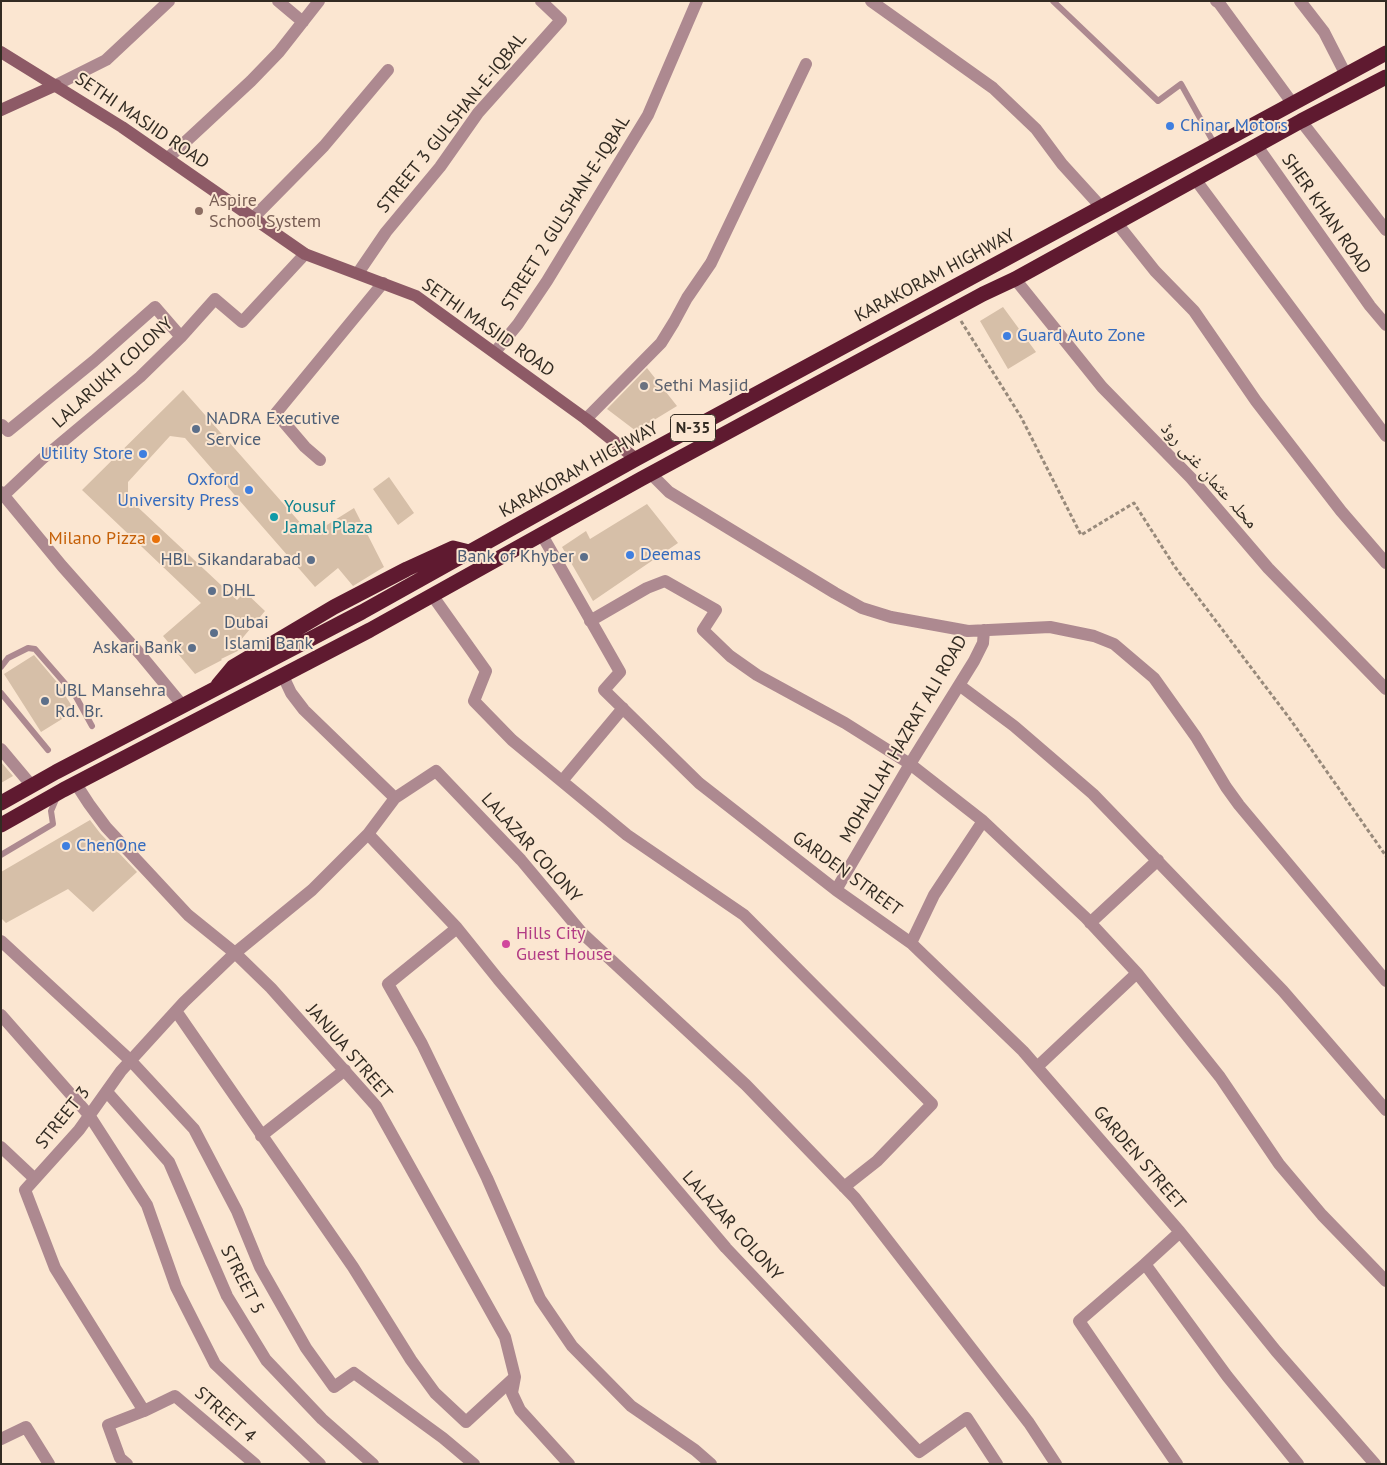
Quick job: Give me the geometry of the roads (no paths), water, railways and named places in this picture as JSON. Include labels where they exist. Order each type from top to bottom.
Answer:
[{"type":"highway","name":"KARAKORAM HIGHWAY","points":[[1,803],[351,618],[636,459],[1386,54]]},
{"type":"highway","name":"N-35","points":[[1,825],[358,636],[651,474],[1015,279],[1301,121],[1386,77]]},
{"type":"highway","points":[[214,690],[233,667],[334,607],[407,569],[453,548],[470,552]]},
{"type":"highway","points":[[351,618],[358,636]]},
{"type":"street","points":[[1,110],[106,60],[169,1]]},
{"type":"street","points":[[278,1],[302,22]]},
{"type":"street","points":[[168,158],[251,82],[279,52],[319,1]]},
{"type":"street","name":"STREET 3 GULSHAN-E-IQBAL","points":[[358,273],[386,232],[440,167],[478,114],[561,20],[541,1]]},
{"type":"street","name":"STREET 2 GULSHAN-E-IQBAL","points":[[495,352],[518,324],[542,288],[648,115],[697,1]]},
{"type":"street","points":[[870,1],[993,88],[1036,128],[1062,164],[1102,208]]},
{"type":"street","points":[[1216,1],[1294,104]]},
{"type":"street","points":[[1300,1],[1324,32],[1346,75]]},
{"type":"street","name":"SETHI MASJID ROAD","points":[[1,52],[56,85],[168,158],[305,254],[416,296],[586,419],[636,459]]},
{"type":"street","points":[[586,419],[660,343],[687,298],[712,263],[806,64]]},
{"type":"street","points":[[253,218],[324,146],[388,70]]},
{"type":"street","points":[[1301,121],[1386,230]]},
{"type":"street","name":"SHER KHAN ROAD","points":[[1257,146],[1370,306],[1386,325]]},
{"type":"street","points":[[1195,179],[1386,436]]},
{"type":"street","points":[[1116,222],[1155,271],[1194,311],[1256,401],[1341,511],[1386,563]]},
{"type":"street","name":"LALARUKH COLONY","points":[[183,706],[62,566],[3,493],[140,377],[182,337],[215,299],[242,322],[305,254]]},
{"type":"street","name":"محلہ عثمان غنی روڈ","points":[[1015,279],[1102,387],[1191,478],[1268,568],[1386,689]]},
{"type":"street","points":[[320,460],[276,413],[383,283]]},
{"type":"street","points":[[1,426],[8,431],[94,361],[155,307],[182,337]]},
{"type":"street","name":"MOHALLAH HAZRAT ALI ROAD","points":[[651,474],[669,492],[862,608],[891,617],[968,631],[1050,627],[1094,636],[1114,644],[1154,678],[1171,700],[1239,805],[1386,981]]},
{"type":"street","name":"GARDEN STREET","points":[[542,535],[620,672],[604,690],[699,783],[836,890],[911,942],[1023,1051],[1180,1232],[1276,1351],[1375,1464]]},
{"type":"street","points":[[590,620],[647,588],[665,581],[716,610],[703,630],[730,656],[756,675],[845,723],[910,764],[983,821],[1090,923],[1137,973],[1220,1077],[1280,1164],[1322,1215],[1386,1282]]},
{"type":"street","points":[[432,595],[486,671],[474,701],[512,740],[627,835],[744,915],[932,1104],[877,1161],[844,1187],[855,1198],[1029,1423],[1056,1464]]},
{"type":"street","name":"MOHALLAH HAZRAT ALI ROAD","points":[[836,890],[910,764],[974,661],[983,643],[984,630]]},
{"type":"street","points":[[283,676],[290,693],[304,710],[396,798]]},
{"type":"street","points":[[959,685],[1014,726],[1093,794],[1283,990],[1386,1110]]},
{"type":"street","points":[[562,781],[623,708]]},
{"type":"street","points":[[1,749],[32,786]]},
{"type":"street","name":"LALAZAR COLONY","points":[[844,1187],[746,1084],[583,934],[521,860],[436,771],[396,798],[368,834],[457,928],[726,1248],[919,1452],[967,1418],[997,1464]]},
{"type":"street","name":"JANJUA STREET","points":[[70,787],[89,804],[106,826],[188,915],[272,988],[376,1106],[505,1337],[515,1376],[512,1393],[520,1410],[569,1464]]},
{"type":"street","points":[[911,942],[934,895],[983,821]]},
{"type":"street","name":"STREET 3","points":[[144,1411],[55,1268],[25,1190],[79,1130],[131,1061],[176,1011],[234,953],[312,890],[368,834]]},
{"type":"street","points":[[1090,923],[1158,860]]},
{"type":"street","points":[[457,928],[388,984],[422,1044],[488,1178],[540,1299],[572,1346],[631,1406],[695,1450],[711,1464]]},
{"type":"street","points":[[1,941],[131,1061],[194,1129],[236,1211],[260,1267],[306,1348],[334,1387],[354,1373],[443,1438],[474,1464]]},
{"type":"street","points":[[1037,1067],[1137,973]]},
{"type":"street","points":[[176,1011],[352,1267],[411,1360],[435,1393],[466,1422],[515,1376]]},
{"type":"street","points":[[1,1015],[89,1115],[147,1205],[176,1288],[215,1364],[320,1464]]},
{"type":"street","points":[[262,1136],[344,1070]]},
{"type":"street","name":"STREET 5","points":[[107,1092],[169,1162],[227,1296],[266,1360],[322,1419],[374,1464]]},
{"type":"street","points":[[1,1147],[35,1179]]},
{"type":"street","name":"GARDEN STREET","points":[[1177,1464],[1079,1321],[1180,1232]]},
{"type":"street","points":[[1145,1264],[1227,1376],[1298,1464]]},
{"type":"street","name":"STREET 4","points":[[144,1411],[175,1396],[254,1464]]},
{"type":"street","points":[[126,1464],[120,1458],[108,1425],[144,1411]]},
{"type":"street","points":[[1,1439],[26,1427],[49,1464]]},
{"type":"lane","points":[[1053,1],[1158,101],[1180,84],[1216,146]]},
{"type":"lane","points":[[1,667],[8,658],[28,648],[35,649],[75,695],[92,726]]},
{"type":"lane","points":[[1,693],[48,750]]},
{"type":"lane","points":[[1,855],[53,824],[51,810],[55,800],[70,787]]},
{"type":"place","name":"Chinar Motors","points":[[1170,126]]},
{"type":"place","name":"Aspire School System","points":[[199,211]]},
{"type":"place","name":"Guard Auto Zone","points":[[1007,336]]},
{"type":"place","name":"Sethi Masjid","points":[[644,386]]},
{"type":"place","name":"NADRA Executive Service","points":[[196,429]]},
{"type":"place","name":"Utility Store","points":[[143,454]]},
{"type":"place","name":"Oxford University Press","points":[[249,490]]},
{"type":"place","name":"Yousuf Jamal Plaza","points":[[274,517]]},
{"type":"place","name":"Milano Pizza","points":[[156,539]]},
{"type":"place","name":"Deemas","points":[[630,555]]},
{"type":"place","name":"Bank of Khyber","points":[[584,557]]},
{"type":"place","name":"HBL Sikandarabad","points":[[311,560]]},
{"type":"place","name":"DHL","points":[[212,591]]},
{"type":"place","name":"Dubai Islami Bank","points":[[214,633]]},
{"type":"place","name":"Askari Bank","points":[[192,648]]},
{"type":"place","name":"UBL Mansehra Rd. Br.","points":[[45,701]]},
{"type":"place","name":"ChenOne","points":[[66,846]]},
{"type":"place","name":"Hills City Guest House","points":[[506,944]]}]
